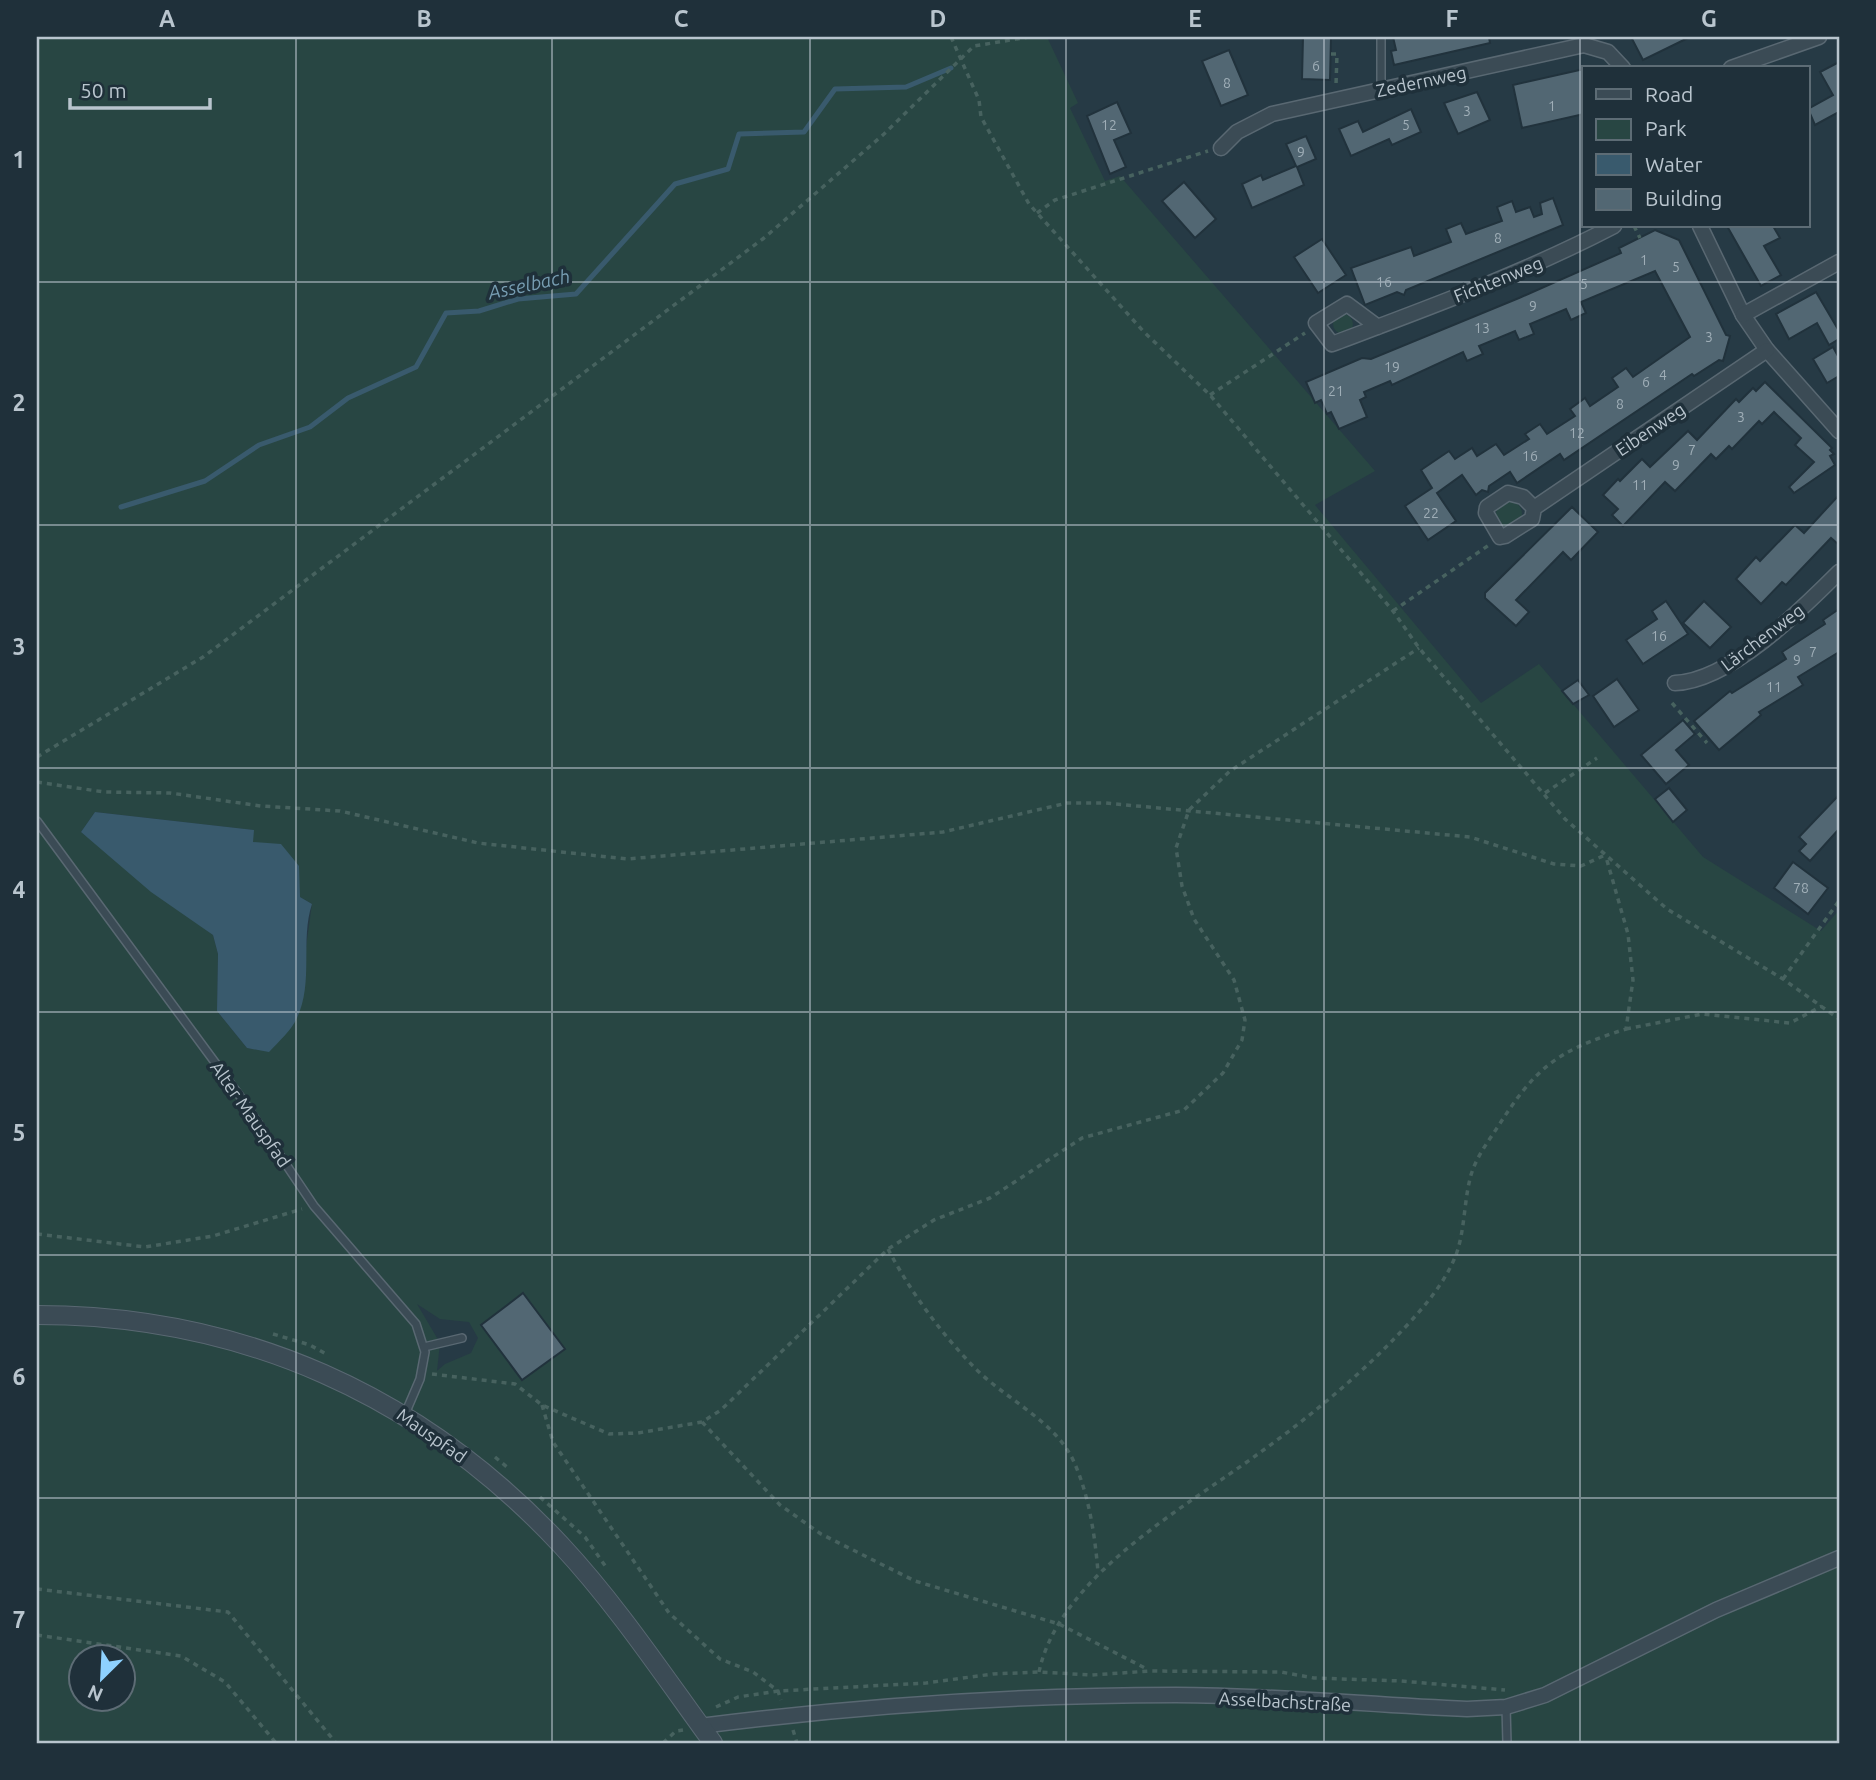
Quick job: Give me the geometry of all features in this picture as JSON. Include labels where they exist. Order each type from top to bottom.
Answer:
[{"type":"street","points":[[1737,66],[1819,37]]},
{"type":"street","name":"Zedernweg","points":[[1221,148],[1237,132],[1272,114],[1584,41],[1608,52],[1621,66]]},
{"type":"street","name":"Fichtenweg","points":[[1319,328],[1332,344],[1509,276],[1610,228]]},
{"type":"street","points":[[1701,228],[1743,315],[1767,350],[1839,431]]},
{"type":"street","points":[[1743,315],[1839,262]]},
{"type":"street","points":[[1319,328],[1317,323],[1347,304],[1378,327]]},
{"type":"street","name":"Eibenweg","points":[[1500,537],[1532,519],[1534,508],[1767,350]]},
{"type":"street","points":[[1500,537],[1487,519],[1487,507],[1508,493],[1523,497],[1534,508]]},
{"type":"street","name":"Lärchenweg","points":[[1675,683],[1690,682],[1715,672],[1741,656],[1786,621],[1839,572]]},
{"type":"street","name":"Mauspfad","points":[[37,1315],[143,1322],[241,1344],[337,1378],[405,1414],[481,1470],[561,1545],[713,1743]]},
{"type":"street","name":"Asselbachstraße","points":[[700,1726],[787,1716],[1016,1700],[1177,1695],[1467,1709],[1506,1707],[1545,1695],[1716,1610],[1839,1558]]},
{"type":"lane","points":[[1381,38],[1381,90]]},
{"type":"lane","name":"Alter Mauspfad","points":[[37,821],[242,1099],[314,1206],[410,1316],[424,1347],[422,1373],[405,1414]]},
{"type":"lane","points":[[424,1347],[461,1338]]},
{"type":"lane","points":[[1506,1707],[1507,1743]]},
{"type":"path","points":[[951,37],[979,100],[981,117],[1003,160],[1038,214],[1144,332],[1210,395],[1393,611],[1419,648],[1565,819],[1667,909],[1783,979],[1839,1019]]},
{"type":"path","points":[[37,757],[203,657],[764,238],[884,134],[974,46],[1028,37]]},
{"type":"path","points":[[1331,54],[1337,54],[1335,100]]},
{"type":"path","points":[[1038,214],[1055,200],[1194,155]]},
{"type":"path","points":[[1635,228],[1640,238]]},
{"type":"path","points":[[1210,395],[1305,333],[1319,328]]},
{"type":"path","points":[[1393,611],[1500,537]]},
{"type":"path","points":[[422,1373],[515,1384],[542,1405],[609,1434],[638,1433],[702,1422],[720,1410],[887,1249],[934,1220],[990,1198],[1082,1138],[1184,1111],[1223,1073],[1242,1040],[1245,1020],[1234,980],[1194,919],[1181,886],[1176,848],[1189,810],[1230,771],[1419,648]]},
{"type":"path","points":[[1672,703],[1707,743]]},
{"type":"path","points":[[1545,793],[1597,758]]},
{"type":"path","points":[[37,782],[104,792],[170,793],[261,806],[340,811],[478,843],[627,859],[943,832],[1067,803],[1189,810],[1470,836],[1554,864],[1581,866],[1605,855]]},
{"type":"path","points":[[1605,855],[1629,946],[1633,980],[1626,1028]]},
{"type":"path","points":[[1783,979],[1839,901]]},
{"type":"path","points":[[1039,1672],[1041,1659],[1059,1624],[1077,1595],[1098,1572],[1258,1454],[1392,1342],[1444,1280],[1458,1251],[1472,1173],[1525,1086],[1549,1062],[1626,1028],[1702,1014],[1790,1023],[1822,1006]]},
{"type":"path","points":[[37,1234],[145,1247],[213,1236],[314,1206]]},
{"type":"path","points":[[887,1249],[908,1287],[973,1366],[1049,1430],[1073,1460],[1096,1541],[1098,1572]]},
{"type":"path","points":[[271,1333],[310,1345],[332,1357]]},
{"type":"path","points":[[542,1405],[553,1443],[668,1613],[720,1659],[753,1672],[778,1691],[797,1743]]},
{"type":"path","points":[[702,1422],[780,1505],[821,1534],[915,1581],[1059,1624],[1150,1671]]},
{"type":"path","points":[[490,1454],[510,1470]]},
{"type":"path","points":[[538,1495],[585,1537],[608,1570]]},
{"type":"path","points":[[37,1589],[228,1612],[336,1743]]},
{"type":"path","points":[[37,1635],[181,1656],[225,1682],[276,1743]]},
{"type":"path","points":[[722,1724],[712,1710],[738,1697],[778,1691],[926,1683],[993,1674],[1039,1672],[1281,1672],[1314,1678],[1401,1681],[1506,1690]]},
{"type":"path","points":[[663,1743],[676,1731],[700,1726]]},
{"type":"green space","points":[[37,37],[1047,37],[1078,103],[1070,108],[1105,181],[1120,176],[1375,471],[1315,505],[1481,703],[1539,664],[1703,857],[1821,931],[1839,910],[1839,1743],[37,1743]],"holes":[[[95,812],[253,830],[253,842],[300,897],[312,904],[296,1020],[269,1051],[247,1048],[217,1011],[218,954],[213,935],[81,832]],[[417,1304],[440,1319],[469,1322],[478,1338],[471,1353],[445,1364],[437,1371],[440,1343]]]},
{"type":"green space","points":[[1339,314],[1347,314],[1353,324],[1347,334],[1339,334],[1333,328],[1333,320]]},
{"type":"green space","points":[[1509,501],[1518,505],[1522,514],[1518,523],[1509,527],[1500,523],[1496,514],[1500,505]]},
{"type":"water","points":[[95,812],[254,830],[253,842],[281,844],[299,866],[300,897],[312,904],[307,932],[305,990],[297,1018],[269,1052],[247,1048],[217,1011],[218,954],[213,935],[151,892],[81,832]]},
{"type":"building","points":[[1303,37],[1331,37],[1330,80],[1302,79]]},
{"type":"building","points":[[1393,37],[1489,37],[1490,43],[1394,65],[1391,51],[1396,50]]},
{"type":"building","points":[[1631,37],[1690,37],[1643,60]]},
{"type":"building","points":[[1229,50],[1248,95],[1221,106],[1202,61]]},
{"type":"building","points":[[1839,62],[1839,112],[1815,125],[1810,108],[1833,95],[1820,72]]},
{"type":"building","points":[[1582,69],[1582,114],[1522,128],[1513,85]]},
{"type":"building","points":[[1477,92],[1490,120],[1458,134],[1444,103]]},
{"type":"building","points":[[1117,102],[1131,133],[1114,140],[1126,167],[1110,174],[1087,116]]},
{"type":"building","points":[[1411,109],[1421,132],[1392,145],[1389,139],[1351,156],[1339,129],[1358,121],[1363,132]]},
{"type":"building","points":[[1306,136],[1316,159],[1297,167],[1304,185],[1252,208],[1242,184],[1261,175],[1263,180],[1296,166],[1286,144]]},
{"type":"building","points":[[1184,182],[1216,219],[1195,238],[1162,201]]},
{"type":"building","points":[[1553,198],[1563,225],[1406,290],[1404,295],[1397,292],[1365,305],[1351,268],[1411,247],[1414,256],[1451,242],[1446,229],[1461,223],[1466,234],[1502,221],[1497,207],[1512,201],[1516,212],[1530,207],[1534,217],[1542,214],[1540,203]]},
{"type":"building","points":[[1728,228],[1774,228],[1780,238],[1764,246],[1781,275],[1761,286]]},
{"type":"building","points":[[1655,230],[1679,240],[1726,335],[1730,336],[1723,361],[1719,360],[1694,376],[1692,374],[1564,460],[1560,454],[1517,483],[1510,472],[1489,486],[1488,492],[1482,490],[1476,495],[1462,475],[1437,493],[1456,521],[1428,540],[1405,506],[1432,488],[1421,470],[1449,451],[1455,459],[1472,448],[1477,456],[1496,444],[1504,455],[1529,439],[1525,434],[1540,424],[1547,434],[1575,416],[1570,409],[1585,398],[1590,406],[1618,387],[1612,378],[1626,368],[1633,377],[1690,337],[1655,271],[1581,302],[1586,313],[1571,320],[1566,309],[1530,324],[1534,334],[1519,340],[1515,331],[1479,346],[1483,354],[1467,361],[1463,352],[1392,385],[1390,381],[1364,392],[1366,397],[1360,400],[1367,417],[1339,429],[1331,412],[1327,414],[1321,400],[1315,403],[1306,382],[1362,358],[1371,359],[1519,298],[1621,253],[1619,248]]},
{"type":"building","points":[[1322,239],[1346,275],[1318,293],[1294,257]]},
{"type":"building","points":[[1816,292],[1839,331],[1839,339],[1829,345],[1817,323],[1789,339],[1776,314]]},
{"type":"building","points":[[1833,347],[1839,358],[1839,376],[1827,383],[1813,359]]},
{"type":"building","points":[[1765,382],[1832,448],[1830,450],[1834,454],[1830,456],[1835,465],[1794,493],[1789,487],[1814,462],[1795,445],[1801,438],[1774,412],[1762,424],[1759,421],[1732,449],[1729,446],[1716,459],[1711,454],[1675,491],[1665,482],[1623,526],[1612,515],[1618,509],[1603,495],[1618,479],[1620,481],[1642,459],[1650,467],[1688,431],[1697,440],[1736,399],[1739,402],[1753,388],[1756,391]]},
{"type":"building","points":[[1839,495],[1839,545],[1831,538],[1786,585],[1782,582],[1761,604],[1736,579],[1756,557],[1760,561],[1795,525],[1804,533]]},
{"type":"building","points":[[1572,507],[1598,532],[1571,560],[1563,552],[1516,600],[1529,612],[1516,626],[1485,598],[1485,593]]},
{"type":"building","points":[[1666,601],[1688,634],[1643,664],[1626,640],[1657,619],[1652,611]]},
{"type":"building","points":[[1704,601],[1731,627],[1710,648],[1683,623]]},
{"type":"building","points":[[1839,609],[1839,652],[1798,677],[1803,685],[1759,712],[1761,715],[1719,750],[1694,721],[1730,691],[1732,693],[1786,659],[1782,652],[1825,624],[1823,620]]},
{"type":"building","points":[[1617,679],[1639,710],[1614,727],[1593,696]]},
{"type":"building","points":[[1578,680],[1589,695],[1573,704],[1562,691]]},
{"type":"building","points":[[1683,720],[1695,734],[1676,750],[1689,765],[1666,784],[1641,755]]},
{"type":"building","points":[[1669,788],[1687,810],[1673,822],[1655,799]]},
{"type":"building","points":[[1839,795],[1839,829],[1810,861],[1799,851],[1806,844],[1799,837]]},
{"type":"building","points":[[1793,862],[1828,888],[1808,914],[1774,888]]},
{"type":"building","points":[[523,1293],[565,1349],[522,1380],[481,1325]]},
{"type":"waterway","name":"Asselbach","points":[[121,507],[205,481],[259,445],[310,427],[348,398],[416,367],[446,313],[479,311],[518,299],[576,294],[675,184],[728,169],[739,134],[804,132],[835,89],[906,87],[951,68]]}]
